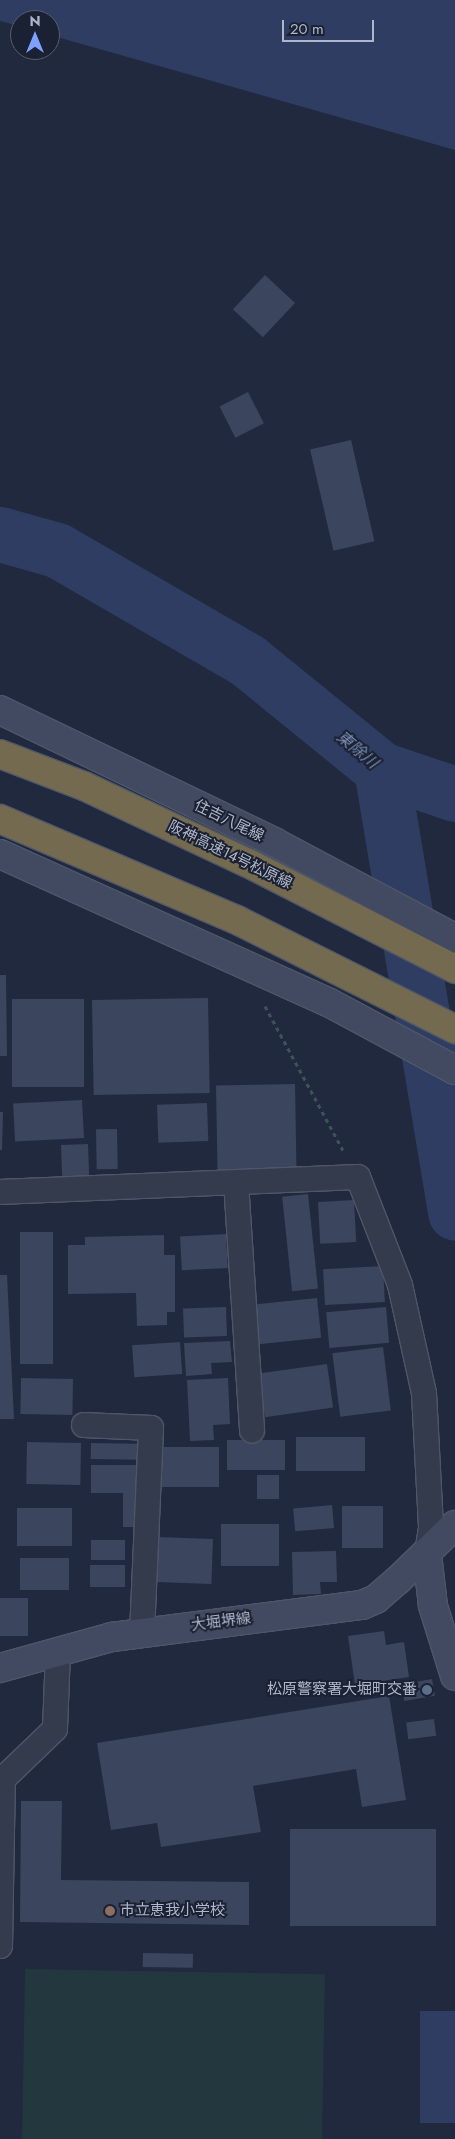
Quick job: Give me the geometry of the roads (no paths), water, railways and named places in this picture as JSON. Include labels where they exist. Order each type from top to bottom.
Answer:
[{"type":"highway","name":"阪神高速14号松原線","points":[[0,754],[92,790],[377,927],[455,969]]},
{"type":"highway","points":[[0,818],[237,920],[455,1029]]},
{"type":"highway","points":[[377,927],[455,962]]},
{"type":"main road","name":"住吉八尾線","points":[[0,710],[302,857],[455,938]]},
{"type":"main road","points":[[0,854],[328,1002],[455,1070]]},
{"type":"main road","points":[[442,1538],[433,1606],[455,1676]]},
{"type":"main road","name":"大堀堺線","points":[[0,1668],[112,1637],[362,1605],[376,1599],[442,1538]]},
{"type":"street","points":[[0,1192],[358,1176],[400,1285],[424,1393],[431,1528],[442,1538]]},
{"type":"street","points":[[236,1182],[252,1430]]},
{"type":"street","points":[[84,1425],[151,1428],[142,1633]]},
{"type":"street","points":[[0,1946],[3,1779],[55,1729],[58,1652]]},
{"type":"water","points":[[0,0],[455,0],[455,150],[60,38],[60,10],[10,10],[10,24],[0,21]]},
{"type":"water","points":[[420,2011],[455,2011],[455,2123],[420,2123]]},
{"type":"waterway","name":"東除川","points":[[0,534],[57,550],[247,660],[381,769],[455,794]]},
{"type":"waterway","name":"東除川","points":[[381,769],[455,1213]]},
{"type":"place","name":"松原警察署大堀町交番","points":[[427,1690]]},
{"type":"place","name":"市立恵我小学校","points":[[110,1911]]}]
